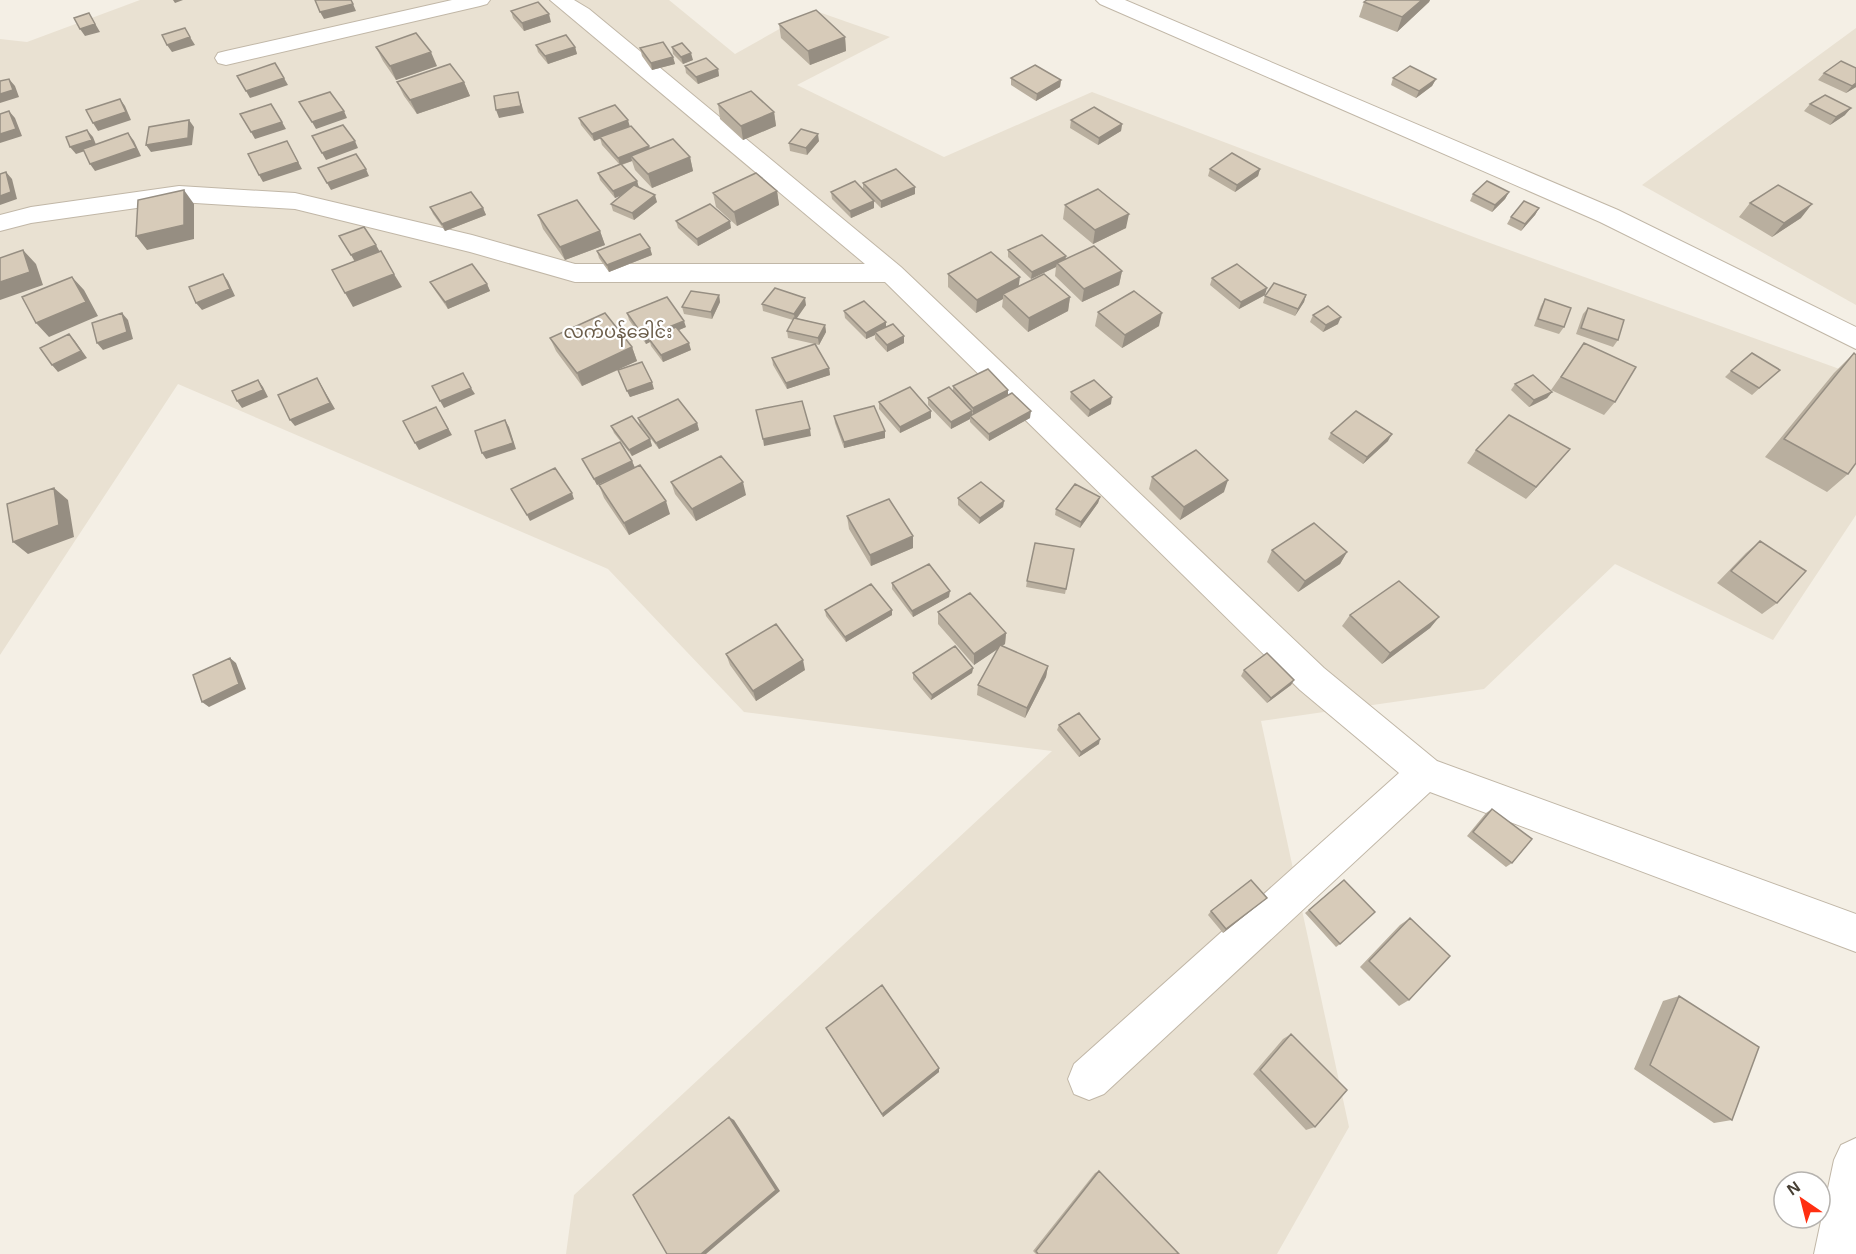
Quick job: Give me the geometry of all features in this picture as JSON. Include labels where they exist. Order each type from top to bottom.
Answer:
[{"type":"street","points":[[226,58],[480,0]]},
{"type":"street","points":[[560,0],[581,14],[892,273],[1312,679],[1425,773],[1856,933]]},
{"type":"street","points":[[1107,0],[1610,216],[1856,339]]},
{"type":"street","points":[[0,222],[31,215],[179,194],[295,201],[472,244],[575,273],[892,273]]},
{"type":"street","points":[[1089,1079],[1425,773]]},
{"type":"street","points":[[1838,1254],[1856,1160]]},
{"type":"shaded area","points":[[140,0],[669,0],[735,54],[813,10],[890,37],[797,85],[944,157],[1092,92],[1479,239],[1856,375],[1856,515],[1773,640],[1615,564],[1484,689],[1261,721],[1349,1127],[1277,1254],[566,1254],[574,1195],[1052,751],[744,712],[608,569],[178,384],[0,655],[0,39],[27,42]]},
{"type":"shaded area","points":[[1856,28],[1856,305],[1642,185]]},
{"type":"building","points":[[315,0],[351,0],[353,4],[320,12]]},
{"type":"building","points":[[1367,0],[1422,0],[1402,17],[1364,2]]},
{"type":"building","points":[[538,2],[549,14],[522,23],[511,11]]},
{"type":"building","points":[[816,10],[845,37],[808,51],[779,24]]},
{"type":"building","points":[[89,13],[95,24],[80,29],[74,18]]},
{"type":"building","points":[[185,28],[190,37],[167,45],[162,35]]},
{"type":"building","points":[[416,33],[431,52],[390,66],[376,47]]},
{"type":"building","points":[[566,35],[575,47],[545,56],[536,45]]},
{"type":"building","points":[[663,42],[673,57],[651,63],[640,48]]},
{"type":"building","points":[[682,43],[691,53],[681,57],[672,47]]},
{"type":"building","points":[[706,58],[718,69],[696,77],[685,66]]},
{"type":"building","points":[[1841,61],[1856,68],[1856,83],[1852,86],[1824,73]]},
{"type":"building","points":[[275,63],[284,78],[246,91],[237,76]]},
{"type":"building","points":[[450,64],[464,82],[410,100],[397,82]]},
{"type":"building","points":[[1035,65],[1061,80],[1037,94],[1011,78]]},
{"type":"building","points":[[1410,66],[1436,79],[1419,91],[1393,78]]},
{"type":"building","points":[[9,79],[13,90],[0,94],[0,81]]},
{"type":"building","points":[[751,91],[774,112],[741,126],[718,104]]},
{"type":"building","points":[[330,92],[344,111],[312,122],[299,102]]},
{"type":"building","points":[[518,92],[521,106],[496,110],[494,96]]},
{"type":"building","points":[[1825,95],[1851,108],[1836,117],[1810,104]]},
{"type":"building","points":[[120,99],[126,112],[93,123],[86,110]]},
{"type":"building","points":[[271,104],[282,122],[251,132],[240,114]]},
{"type":"building","points":[[615,105],[628,120],[592,134],[579,118]]},
{"type":"building","points":[[1094,107],[1122,124],[1099,138],[1071,120]]},
{"type":"building","points":[[9,111],[16,129],[0,134],[0,114]]},
{"type":"building","points":[[189,120],[188,138],[146,145],[149,127]]},
{"type":"building","points":[[343,125],[355,141],[322,153],[312,136]]},
{"type":"building","points":[[631,126],[649,146],[618,158],[600,137]]},
{"type":"building","points":[[801,129],[818,134],[806,148],[789,143]]},
{"type":"building","points":[[87,130],[92,140],[70,147],[66,137]]},
{"type":"building","points":[[128,133],[136,148],[90,164],[83,149]]},
{"type":"building","points":[[673,139],[690,157],[648,174],[631,156]]},
{"type":"building","points":[[287,141],[298,162],[259,175],[248,154]]},
{"type":"building","points":[[1232,153],[1260,169],[1237,185],[1210,169]]},
{"type":"building","points":[[356,154],[366,169],[327,183],[318,168]]},
{"type":"building","points":[[621,164],[637,181],[613,191],[598,173]]},
{"type":"building","points":[[896,169],[915,187],[881,201],[863,183]]},
{"type":"building","points":[[6,172],[11,192],[0,196],[0,174]]},
{"type":"building","points":[[756,173],[777,191],[734,212],[713,193]]},
{"type":"building","points":[[855,181],[874,201],[850,211],[831,192]]},
{"type":"building","points":[[1487,181],[1509,192],[1495,205],[1473,194]]},
{"type":"building","points":[[634,185],[655,195],[632,213],[611,204]]},
{"type":"building","points":[[1778,185],[1812,204],[1784,223],[1750,203]]},
{"type":"building","points":[[1098,189],[1129,214],[1095,230],[1065,205]]},
{"type":"building","points":[[184,190],[184,225],[136,236],[138,200]]},
{"type":"building","points":[[471,192],[483,208],[442,224],[430,207]]},
{"type":"building","points":[[577,200],[600,231],[560,247],[538,215]]},
{"type":"building","points":[[1524,201],[1539,208],[1525,224],[1511,217]]},
{"type":"building","points":[[710,204],[730,221],[697,239],[676,221]]},
{"type":"building","points":[[364,227],[376,245],[351,255],[339,236]]},
{"type":"building","points":[[640,234],[650,248],[607,265],[597,251]]},
{"type":"building","points":[[1042,235],[1066,256],[1032,272],[1008,250]]},
{"type":"building","points":[[1094,246],[1122,271],[1084,289],[1057,263]]},
{"type":"building","points":[[23,250],[30,272],[0,282],[0,258]]},
{"type":"building","points":[[381,251],[394,274],[345,293],[332,270]]},
{"type":"building","points":[[991,252],[1020,277],[977,300],[948,274]]},
{"type":"building","points":[[472,264],[487,284],[445,302],[430,282]]},
{"type":"building","points":[[1237,264],[1267,288],[1241,302],[1212,278]]},
{"type":"building","points":[[223,274],[230,289],[196,303],[189,287]]},
{"type":"building","points":[[1044,274],[1070,297],[1029,318],[1003,294]]},
{"type":"building","points":[[72,277],[86,302],[36,323],[22,297]]},
{"type":"building","points":[[1274,283],[1306,295],[1298,309],[1265,296]]},
{"type":"building","points":[[775,288],[805,298],[794,314],[762,304]]},
{"type":"building","points":[[691,291],[719,295],[711,312],[682,307]]},
{"type":"building","points":[[1134,291],[1162,313],[1125,335],[1098,312]]},
{"type":"building","points":[[667,297],[684,321],[644,337],[627,313]]},
{"type":"building","points":[[1545,299],[1571,308],[1564,327],[1538,319]]},
{"type":"building","points":[[864,301],[886,322],[866,333],[844,311]]},
{"type":"building","points":[[1328,306],[1341,317],[1326,325],[1313,315]]},
{"type":"building","points":[[1588,308],[1624,320],[1618,340],[1581,328]]},
{"type":"building","points":[[122,313],[127,332],[97,343],[92,323]]},
{"type":"building","points":[[605,313],[632,347],[577,373],[550,338]]},
{"type":"building","points":[[794,318],[825,325],[818,338],[787,331]]},
{"type":"building","points":[[893,324],[904,336],[887,345],[875,332]]},
{"type":"building","points":[[676,327],[689,343],[661,355],[649,339]]},
{"type":"building","points":[[69,334],[81,351],[52,365],[40,348]]},
{"type":"building","points":[[1584,343],[1636,367],[1615,402],[1561,377]]},
{"type":"building","points":[[815,344],[829,368],[786,383],[772,358]]},
{"type":"building","points":[[1752,353],[1780,370],[1759,388],[1731,371]]},
{"type":"building","points":[[1854,353],[1856,355],[1856,463],[1848,474],[1784,439]]},
{"type":"building","points":[[642,362],[652,382],[627,391],[618,370]]},
{"type":"building","points":[[988,369],[1008,390],[973,408],[953,386]]},
{"type":"building","points":[[463,373],[471,388],[440,401],[432,386]]},
{"type":"building","points":[[1533,375],[1552,392],[1534,400],[1515,384]]},
{"type":"building","points":[[317,378],[330,403],[290,420],[278,395]]},
{"type":"building","points":[[258,380],[263,390],[237,401],[232,391]]},
{"type":"building","points":[[1094,380],[1112,397],[1090,410],[1071,392]]},
{"type":"building","points":[[910,387],[931,411],[900,427],[879,402]]},
{"type":"building","points":[[949,387],[972,411],[951,422],[928,398]]},
{"type":"building","points":[[1012,393],[1031,411],[989,434],[970,416]]},
{"type":"building","points":[[678,399],[697,423],[656,443],[638,418]]},
{"type":"building","points":[[802,401],[810,429],[763,439],[756,410]]},
{"type":"building","points":[[874,406],[885,431],[844,442],[834,416]]},
{"type":"building","points":[[436,407],[448,429],[415,443],[403,421]]},
{"type":"building","points":[[1356,411],[1392,434],[1367,457],[1331,433]]},
{"type":"building","points":[[1509,415],[1570,449],[1536,487],[1476,450]]},
{"type":"building","points":[[632,416],[650,439],[629,450],[611,426]]},
{"type":"building","points":[[505,420],[513,443],[482,453],[475,431]]},
{"type":"building","points":[[620,442],[632,461],[594,479],[582,459]]},
{"type":"building","points":[[1196,450],[1228,480],[1184,507],[1152,477]]},
{"type":"building","points":[[721,456],[743,482],[692,509],[671,482]]},
{"type":"building","points":[[640,465],[666,501],[624,523],[599,485]]},
{"type":"building","points":[[555,468],[572,493],[527,515],[511,489]]},
{"type":"building","points":[[981,482],[1004,501],[980,518],[958,498]]},
{"type":"building","points":[[1075,484],[1100,497],[1081,522],[1056,509]]},
{"type":"building","points":[[54,488],[59,525],[13,542],[7,504]]},
{"type":"building","points":[[889,499],[913,536],[870,555],[847,516]]},
{"type":"building","points":[[1314,523],[1347,552],[1305,581],[1272,550]]},
{"type":"building","points":[[1760,541],[1806,571],[1777,603],[1731,571]]},
{"type":"building","points":[[1035,543],[1074,549],[1066,589],[1027,581]]},
{"type":"building","points":[[929,564],[950,591],[912,611],[892,583]]},
{"type":"building","points":[[1399,581],[1439,617],[1390,653],[1350,615]]},
{"type":"building","points":[[871,584],[892,610],[845,637],[825,610]]},
{"type":"building","points":[[970,593],[1006,633],[974,654],[938,612]]},
{"type":"building","points":[[776,624],[803,660],[753,691],[726,654]]},
{"type":"building","points":[[1000,645],[1048,666],[1027,708],[978,685]]},
{"type":"building","points":[[955,646],[973,668],[932,695],[913,673]]},
{"type":"building","points":[[1267,653],[1294,680],[1271,698],[1244,670]]},
{"type":"building","points":[[230,658],[239,684],[202,702],[193,675]]},
{"type":"building","points":[[1079,713],[1100,739],[1081,752],[1059,725]]},
{"type":"building","points":[[1492,809],[1532,839],[1512,863],[1473,832]]},
{"type":"building","points":[[1251,880],[1267,898],[1226,929],[1211,911]]},
{"type":"building","points":[[1344,880],[1375,912],[1340,944],[1309,910]]},
{"type":"building","points":[[1410,918],[1450,956],[1409,1000],[1369,961]]},
{"type":"building","points":[[882,985],[939,1068],[882,1114],[826,1028]]},
{"type":"building","points":[[1679,996],[1759,1047],[1732,1120],[1650,1065]]},
{"type":"building","points":[[1291,1034],[1347,1090],[1315,1127],[1260,1070]]},
{"type":"building","points":[[729,1117],[776,1190],[701,1254],[667,1254],[633,1195]]},
{"type":"building","points":[[1099,1171],[1179,1254],[1038,1254],[1036,1251]]},
{"type":"district","name":"လက်ပန်ခေါင်း","points":[[618,332]]}]
